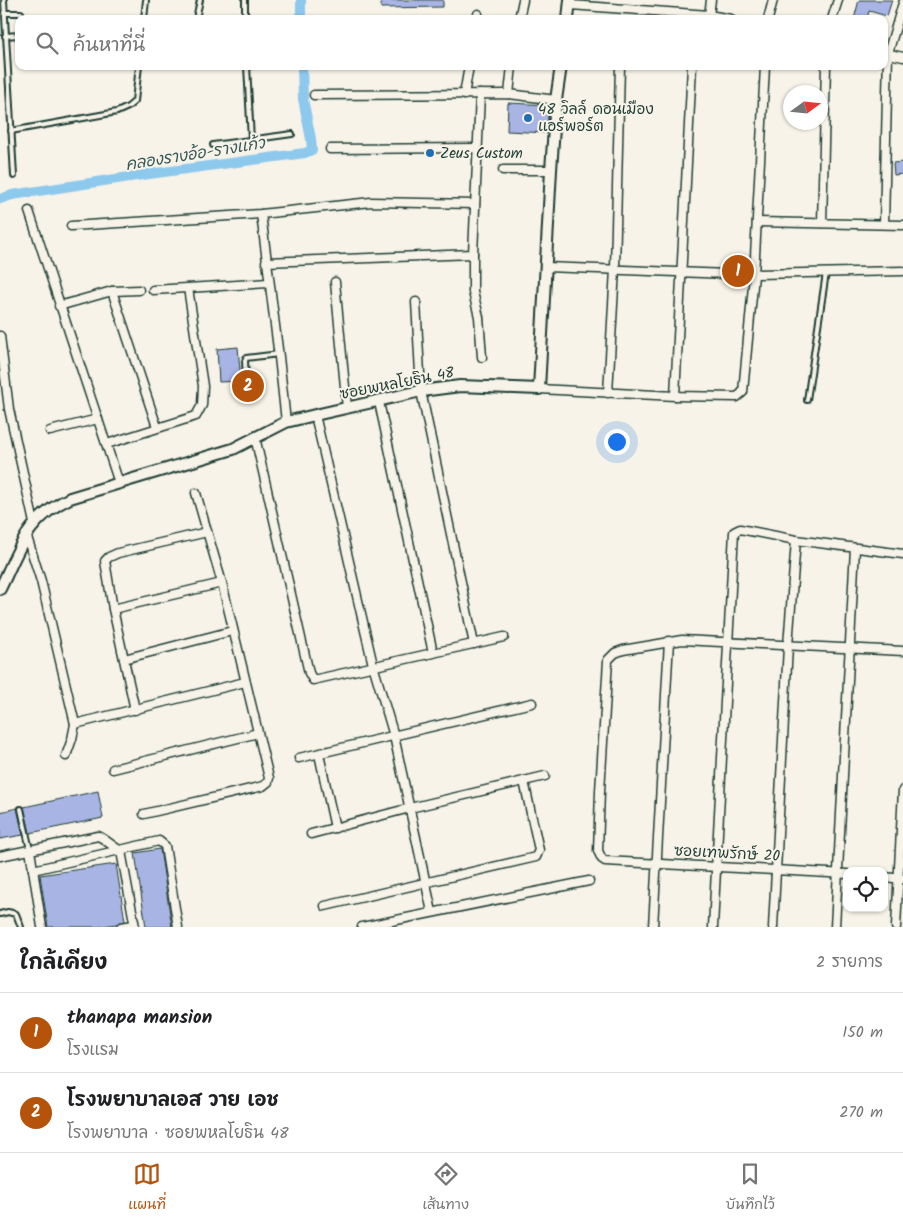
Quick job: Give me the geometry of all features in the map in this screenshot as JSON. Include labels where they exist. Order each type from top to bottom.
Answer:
[{"type":"street","points":[[520,15],[523,0]]},
{"type":"street","points":[[709,15],[711,0]]},
{"type":"street","points":[[769,15],[773,0]]},
{"type":"street","points":[[833,15],[838,0]]},
{"type":"street","points":[[568,15],[570,2],[620,6],[687,15]]},
{"type":"street","points":[[888,47],[903,3]]},
{"type":"street","points":[[888,53],[903,57]]},
{"type":"street","points":[[464,95],[468,70]]},
{"type":"street","points":[[509,94],[512,70]]},
{"type":"street","points":[[560,70],[556,100],[551,170],[540,389],[675,396],[737,397],[743,392],[754,275],[765,70]]},
{"type":"street","points":[[608,393],[615,269],[620,70]]},
{"type":"street","points":[[675,396],[683,272],[692,70]]},
{"type":"street","points":[[822,223],[826,70]]},
{"type":"street","points":[[884,224],[886,70]]},
{"type":"street","points":[[480,94],[473,292],[480,317],[482,357]]},
{"type":"street","points":[[314,95],[509,94],[556,100]]},
{"type":"street","points":[[330,149],[477,148]]},
{"type":"street","points":[[503,170],[551,170]]},
{"type":"street","points":[[71,226],[261,214],[371,202],[475,204]]},
{"type":"street","points":[[29,210],[59,306],[119,483]]},
{"type":"street","points":[[261,214],[286,422]]},
{"type":"street","points":[[757,222],[903,225]]},
{"type":"street","points":[[266,262],[473,254]]},
{"type":"street","points":[[546,267],[754,275],[903,271]]},
{"type":"street","points":[[335,282],[347,408]]},
{"type":"street","points":[[153,290],[269,283]]},
{"type":"street","points":[[107,444],[196,416],[202,405],[203,386],[188,288]]},
{"type":"street","points":[[59,306],[112,291],[139,290]]},
{"type":"street","points":[[112,291],[157,427]]},
{"type":"street","points":[[416,302],[421,391],[474,644]]},
{"type":"street","points":[[0,336],[9,409],[34,523]]},
{"type":"street","name":"ซอยพหลโยธิน 48","points":[[0,589],[26,534],[34,523],[48,510],[63,502],[233,449],[286,422],[314,415],[379,402],[421,391],[460,386],[540,389]]},
{"type":"street","points":[[379,402],[433,652]]},
{"type":"street","points":[[314,415],[373,665],[394,736],[424,883],[432,912]]},
{"type":"street","points":[[50,431],[98,419]]},
{"type":"street","points":[[255,438],[311,678],[316,680],[373,665],[504,638]]},
{"type":"street","points":[[144,814],[266,785],[269,778],[232,631],[222,583],[196,493]]},
{"type":"street","points":[[714,927],[734,532],[740,529],[796,540],[903,554]]},
{"type":"street","points":[[135,710],[113,609],[105,561],[109,557],[207,532]]},
{"type":"street","points":[[26,534],[41,581],[74,724],[70,747],[66,756]]},
{"type":"street","points":[[773,927],[788,646],[796,540]]},
{"type":"street","points":[[835,927],[851,648],[854,548]]},
{"type":"street","points":[[113,609],[222,583]]},
{"type":"street","points":[[124,659],[232,631]]},
{"type":"street","points":[[653,927],[669,641],[682,640],[903,651]]},
{"type":"street","name":"ซอยเทพรักษ์ 20","points":[[669,641],[615,652],[608,660],[600,791],[599,856],[605,861],[843,874]]},
{"type":"street","points":[[74,724],[245,682]]},
{"type":"street","points":[[300,758],[532,703]]},
{"type":"street","points":[[113,769],[258,733]]},
{"type":"street","points":[[319,754],[336,828]]},
{"type":"street","points":[[311,834],[545,776]]},
{"type":"street","points":[[324,906],[532,858],[538,855],[524,781]]},
{"type":"street","points":[[896,927],[901,879],[903,790]]},
{"type":"street","points":[[0,856],[98,836],[121,851]]},
{"type":"street","points":[[33,870],[159,841],[165,846],[178,927]]},
{"type":"street","points":[[30,850],[42,927]]},
{"type":"street","points":[[121,851],[134,926],[121,927]]},
{"type":"street","points":[[888,877],[901,879]]},
{"type":"street","points":[[362,927],[589,881]]},
{"type":"lane","points":[[4,0],[14,176]]},
{"type":"lane","points":[[144,15],[146,0]]},
{"type":"lane","points":[[197,15],[200,0]]},
{"type":"lane","points":[[245,0],[245,15]]},
{"type":"lane","points":[[4,13],[21,13],[22,15]]},
{"type":"lane","points":[[5,36],[15,35]]},
{"type":"lane","points":[[11,131],[118,112],[135,102],[139,70]]},
{"type":"lane","points":[[247,70],[250,140]]},
{"type":"lane","points":[[213,145],[292,134]]},
{"type":"lane","points":[[807,400],[826,273]]},
{"type":"lane","points":[[246,379],[246,358],[279,354]]},
{"type":"lane","points":[[21,809],[30,850]]},
{"type":"lane","points":[[0,914],[8,912],[16,914],[21,927]]},
{"type":"building","points":[[381,0],[443,0],[443,7],[381,8]]},
{"type":"building","points":[[859,0],[892,0],[887,15],[869,11],[868,15],[855,15]]},
{"type":"building","name":"48 วิลล์ ดอนเมือง แอร์พอร์ต","points":[[508,103],[549,105],[547,133],[507,131]]},
{"type":"building","points":[[903,162],[903,174],[894,175],[893,163]]},
{"type":"building","points":[[238,347],[241,381],[219,382],[217,349]]},
{"type":"building","points":[[98,791],[103,818],[30,833],[24,807]]},
{"type":"building","points":[[17,808],[23,835],[0,839],[0,812]]},
{"type":"building","points":[[160,849],[172,927],[146,927],[135,853]]},
{"type":"building","points":[[116,864],[125,921],[98,927],[48,927],[40,875]]},
{"type":"waterway","name":"คลองรางอ้อ-รางแก้ว","points":[[301,0],[301,15]]},
{"type":"waterway","name":"คลองรางอ้อ-รางแก้ว","points":[[0,199],[12,195],[149,174],[305,153],[312,150],[303,99],[302,70]]},
{"type":"place","name":"48 วิลล์ ดอนเมือง แอร์พอร์ต","points":[[528,118]]},
{"type":"place","name":"Zeus Custom","points":[[430,153]]},
{"type":"place","name":"thanapa mansion","points":[[738,271]]},
{"type":"place","name":"โรงพยาบาลเอส วาย เอช","points":[[248,386]]}]
